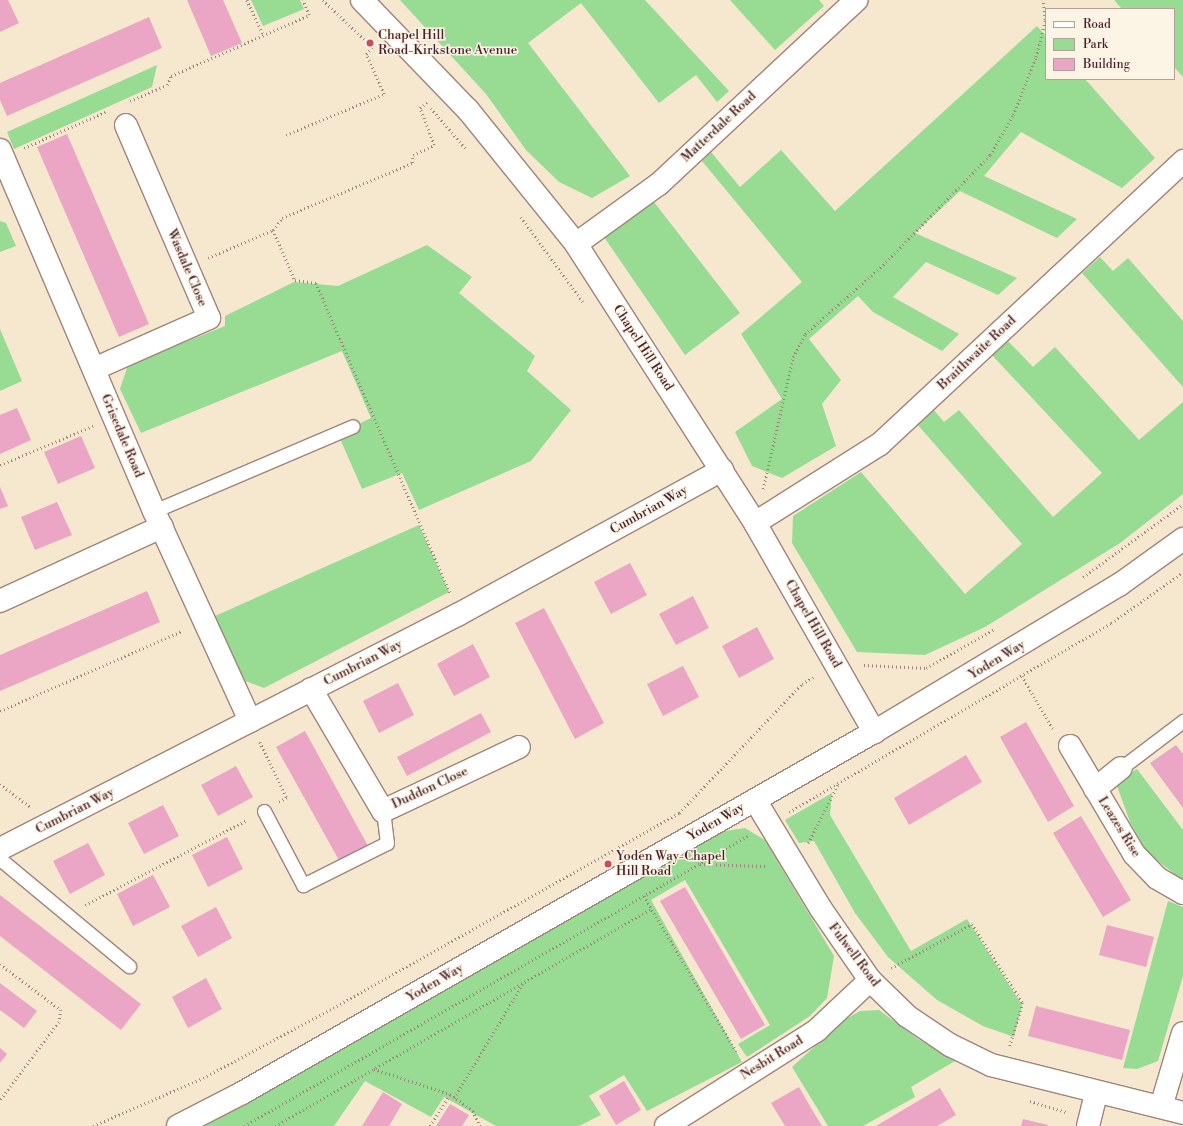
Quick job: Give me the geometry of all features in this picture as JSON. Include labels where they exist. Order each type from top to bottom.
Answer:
[{"type":"street","name":"Chapel Hill Road","points":[[362,0],[446,86],[576,244],[755,523],[874,732]]},
{"type":"street","name":"Matterdale Road","points":[[576,244],[659,184],[856,0]]},
{"type":"street","name":"Wasdale Close","points":[[94,369],[209,318],[120,113]]},
{"type":"street","name":"Grisedale Road","points":[[2,153],[9,194],[94,369],[158,519],[250,721]]},
{"type":"street","name":"Braithwaite Road","points":[[755,523],[880,444],[1183,161]]},
{"type":"street","name":"Cumbrian Way","points":[[0,849],[459,614],[722,470]]},
{"type":"street","points":[[0,600],[158,519]]},
{"type":"street","name":"Yoden Way","points":[[178,1126],[242,1093],[874,732],[1119,585],[1183,539]]},
{"type":"street","name":"Duddon Close","points":[[311,689],[383,811],[519,746]]},
{"type":"street","name":"Leazes Rise","points":[[1070,746],[1134,854],[1157,878],[1183,893]]},
{"type":"street","name":"Leazes Rise","points":[[1095,788],[1121,768]]},
{"type":"street","name":"Fulwell Road","points":[[755,800],[821,909],[870,980],[907,1016],[944,1041],[991,1065],[1096,1093],[1183,1113]]},
{"type":"street","name":"Nesbit Road","points":[[666,1126],[817,1030],[870,980]]},
{"type":"street","points":[[1161,1107],[1183,1033]]},
{"type":"street","points":[[1088,1126],[1096,1093]]},
{"type":"lane","points":[[158,519],[353,426]]},
{"type":"lane","points":[[1121,768],[1183,721]]},
{"type":"lane","points":[[264,811],[304,885],[387,843],[383,811]]},
{"type":"lane","points":[[0,859],[129,966]]},
{"type":"path","points":[[247,0],[263,35]]},
{"type":"path","points":[[2,153],[120,113],[167,85],[171,76],[309,15],[303,0]]},
{"type":"path","points":[[323,0],[378,53]]},
{"type":"path","points":[[755,523],[793,357],[805,334],[883,265],[990,155],[1013,115],[1036,57],[1045,20],[1043,0]]},
{"type":"path","points":[[286,135],[384,94],[366,54],[391,29]]},
{"type":"path","points":[[187,268],[273,230],[282,218],[412,163],[413,155],[434,145],[420,108],[446,86]]},
{"type":"path","points":[[420,97],[470,154]]},
{"type":"path","points":[[518,213],[586,307]]},
{"type":"path","points":[[0,465],[114,417]]},
{"type":"path","points":[[1079,580],[1183,504]]},
{"type":"path","points":[[244,1126],[770,824],[1022,676],[1111,623],[1183,572]]},
{"type":"path","points":[[0,712],[204,621]]},
{"type":"path","points":[[94,1126],[203,1078],[320,1016],[679,813],[802,684],[835,664],[926,668],[1000,627]]},
{"type":"path","points":[[1022,676],[1059,738],[1070,746]]},
{"type":"path","points":[[67,915],[287,798],[250,721]]},
{"type":"path","points":[[0,784],[51,823]]},
{"type":"path","points":[[700,864],[796,867],[838,784]]},
{"type":"path","points":[[644,896],[749,1073]]},
{"type":"path","points":[[275,1126],[652,908]]},
{"type":"path","points":[[870,980],[972,924],[1023,1004],[1004,1068]]},
{"type":"path","points":[[0,964],[61,1010],[59,1022],[0,1101]]},
{"type":"path","points":[[454,1098],[523,983]]},
{"type":"path","points":[[374,1069],[450,1094],[473,1111],[480,1126]]},
{"type":"path","points":[[430,1126],[450,1094]]},
{"type":"green space","points":[[251,0],[300,0],[304,9],[263,26]]},
{"type":"green space","points":[[400,0],[645,0],[729,91],[717,102],[696,75],[659,103],[581,3],[528,43],[630,176],[592,198],[559,182],[526,150],[486,94]]},
{"type":"green space","points":[[730,0],[819,0],[824,6],[775,50]]},
{"type":"green space","points":[[1114,0],[1183,0],[1183,77],[1175,68],[1175,8],[1121,8]]},
{"type":"green space","points":[[1037,26],[1045,35],[1045,80],[1086,80],[1155,158],[1122,188],[1021,132],[984,176],[1077,219],[1057,238],[960,191],[915,233],[1017,278],[998,295],[926,262],[893,297],[959,334],[942,351],[873,312],[858,296],[809,339],[841,380],[822,404],[836,446],[782,478],[752,466],[735,432],[782,399],[741,334],[802,282],[702,161],[711,152],[740,187],[781,150],[835,211]]},
{"type":"green space","points":[[157,65],[152,87],[14,149],[7,132]]},
{"type":"green space","points":[[654,202],[740,313],[685,355],[604,237]]},
{"type":"green space","points":[[0,221],[6,223],[16,246],[0,252]]},
{"type":"green space","points":[[427,245],[472,277],[459,293],[535,356],[527,371],[571,410],[531,461],[419,510],[402,473],[362,489],[338,434],[371,418],[342,351],[141,433],[120,389],[128,365],[225,326],[225,316],[294,282],[338,286]]},
{"type":"green space","points":[[1100,257],[1113,271],[1128,258],[1183,321],[1183,387],[1082,273]]},
{"type":"green space","points":[[0,329],[22,381],[0,391]]},
{"type":"green space","points":[[1007,340],[1033,367],[1055,347],[1139,440],[1183,402],[1183,494],[1120,543],[985,627],[925,655],[857,652],[792,543],[793,516],[861,472],[965,594],[1022,544],[917,424],[933,409],[944,422],[959,410],[1053,517],[1102,473],[991,354]]},
{"type":"green space","points":[[419,525],[449,592],[264,688],[245,681],[215,616]]},
{"type":"green space","points":[[1137,769],[1183,830],[1183,881],[1147,852],[1130,822],[1117,786],[1121,779]]},
{"type":"green space","points":[[832,793],[830,815],[911,951],[967,919],[1022,1005],[1014,1037],[983,1026],[937,1000],[888,957],[855,913],[814,841],[799,843],[785,820]]},
{"type":"green space","points":[[745,828],[765,840],[834,956],[827,998],[810,1016],[747,1057],[738,1044],[770,1025],[685,880],[651,900],[742,1062],[647,1111],[624,1075],[589,1096],[601,1115],[579,1126],[496,1126],[444,1097],[431,1117],[365,1081],[334,1126],[205,1126],[604,896],[725,831]]},
{"type":"green space","points":[[1168,901],[1183,907],[1183,976],[1158,1061],[1137,1069],[1123,1068]]},
{"type":"green space","points":[[879,1010],[918,1039],[955,1061],[911,1087],[915,1097],[863,1126],[828,1126],[792,1067],[844,1020],[860,1011]]},
{"type":"building","points":[[0,0],[8,0],[19,23],[0,32]]},
{"type":"building","points":[[187,0],[223,0],[242,43],[211,56]]},
{"type":"building","points":[[149,17],[162,48],[7,116],[0,100],[0,83]]},
{"type":"building","points":[[67,134],[149,324],[119,337],[37,147]]},
{"type":"building","points":[[17,408],[31,440],[0,454],[0,415]]},
{"type":"building","points":[[81,436],[95,468],[58,484],[44,452]]},
{"type":"building","points":[[0,487],[8,506],[0,509]]},
{"type":"building","points":[[57,502],[72,535],[35,550],[21,517]]},
{"type":"building","points":[[630,563],[647,595],[611,614],[594,582]]},
{"type":"building","points":[[147,591],[160,622],[0,691],[0,655]]},
{"type":"building","points":[[693,596],[709,628],[676,645],[659,614]]},
{"type":"building","points":[[544,608],[604,723],[575,739],[515,623]]},
{"type":"building","points":[[757,627],[774,659],[739,678],[722,646]]},
{"type":"building","points":[[473,644],[490,677],[454,696],[437,664]]},
{"type":"building","points":[[683,666],[699,697],[663,716],[647,684]]},
{"type":"building","points":[[398,683],[414,715],[379,733],[363,701]]},
{"type":"building","points":[[481,713],[491,732],[407,776],[397,757]]},
{"type":"building","points":[[1026,722],[1074,806],[1048,822],[1000,737]]},
{"type":"building","points":[[305,731],[368,846],[340,862],[276,747]]},
{"type":"building","points":[[1176,745],[1183,754],[1183,808],[1150,763]]},
{"type":"building","points":[[966,755],[982,782],[909,825],[894,798]]},
{"type":"building","points":[[236,766],[253,797],[218,816],[201,785]]},
{"type":"building","points":[[163,805],[179,836],[144,854],[128,823]]},
{"type":"building","points":[[1081,816],[1131,900],[1103,917],[1053,833]]},
{"type":"building","points":[[227,837],[243,869],[208,887],[192,855]]},
{"type":"building","points":[[88,843],[105,875],[70,894],[53,861]]},
{"type":"building","points":[[153,875],[170,907],[133,926],[117,894]]},
{"type":"building","points":[[685,887],[765,1025],[741,1039],[660,901]]},
{"type":"building","points":[[0,895],[141,1004],[121,1030],[0,936]]},
{"type":"building","points":[[216,907],[232,938],[198,957],[181,926]]},
{"type":"building","points":[[1107,925],[1154,937],[1146,967],[1099,955]]},
{"type":"building","points":[[206,978],[222,1009],[188,1028],[172,997]]},
{"type":"building","points":[[0,983],[37,1011],[24,1028],[0,1010]]},
{"type":"building","points":[[1036,1006],[1130,1030],[1122,1060],[1028,1036]]},
{"type":"building","points":[[0,1048],[7,1054],[0,1063]]},
{"type":"building","points":[[624,1081],[641,1110],[616,1125],[599,1096]]},
{"type":"building","points":[[799,1087],[822,1126],[785,1126],[771,1103]]},
{"type":"building","points":[[940,1088],[956,1115],[937,1126],[876,1126]]},
{"type":"building","points":[[383,1092],[402,1104],[389,1126],[362,1126]]},
{"type":"building","points":[[450,1104],[469,1115],[462,1126],[436,1126]]},
{"type":"building","points":[[1023,1119],[1048,1125],[1048,1126],[1021,1126]]},
{"type":"place","name":"Chapel Hill Road-Kirkstone Avenue","points":[[370,43]]},
{"type":"place","name":"Yoden Way-Chapel Hill Road","points":[[608,864]]}]
